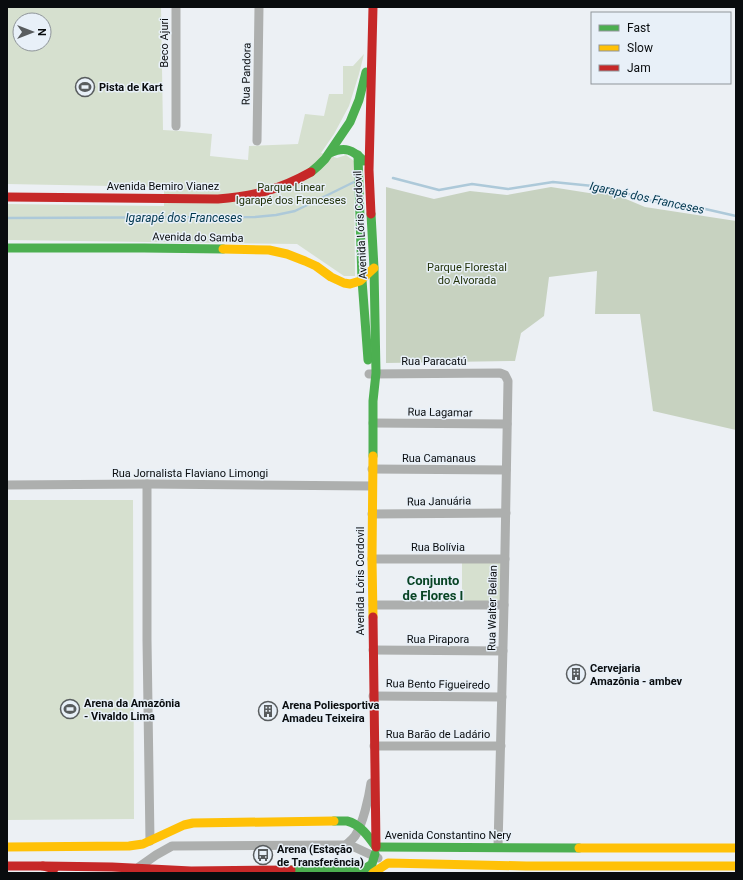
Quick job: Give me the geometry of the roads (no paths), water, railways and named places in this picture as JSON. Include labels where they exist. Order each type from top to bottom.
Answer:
[{"type":"main road","points":[[372,51],[373,7]]},
{"type":"main road","name":"Avenida Bemiro Vianez","points":[[7,197],[239,198],[269,192],[284,186],[322,163],[347,127],[353,116],[372,51]]},
{"type":"main road","name":"Avenida Lóris Cordovil","points":[[372,51],[369,170],[374,268],[372,373],[372,605],[375,856]]},
{"type":"main road","points":[[330,153],[343,149],[349,151],[358,155],[369,170]]},
{"type":"main road","name":"Avenida Lóris Cordovil","points":[[358,155],[364,328],[372,373]]},
{"type":"main road","name":"Avenida do Samba","points":[[7,248],[269,250],[301,259],[342,283],[348,284],[362,280]]},
{"type":"main road","points":[[362,280],[374,268]]},
{"type":"main road","name":"Avenida Constantino Nery","points":[[7,847],[129,846],[143,844],[184,825],[193,823],[345,821],[353,824],[369,836],[376,847],[736,848]]},
{"type":"main road","points":[[7,866],[138,868],[191,871],[363,870],[372,864],[375,856]]},
{"type":"main road","points":[[373,873],[388,863],[547,866],[736,866]]},
{"type":"main road","points":[[43,866],[74,873]]},
{"type":"street","name":"Beco Ajuri","points":[[176,7],[176,126]]},
{"type":"street","name":"Rua Pandora","points":[[257,141],[259,7]]},
{"type":"street","name":"Rua Paracatú","points":[[372,373],[500,373]]},
{"type":"street","name":"Rua Walter Belian","points":[[498,847],[508,381],[505,375],[500,373]]},
{"type":"street","name":"Rua Lagamar","points":[[372,423],[507,424]]},
{"type":"street","name":"Rua Camanaus","points":[[372,469],[506,470]]},
{"type":"street","name":"Rua Jornalista Flaviano Limongi","points":[[7,485],[146,484],[372,486]]},
{"type":"street","points":[[146,484],[150,841]]},
{"type":"street","name":"Rua Januária","points":[[372,514],[506,512]]},
{"type":"street","name":"Rua Bolívia","points":[[372,559],[505,559]]},
{"type":"street","points":[[372,605],[504,604]]},
{"type":"street","name":"Rua Pirapora","points":[[373,650],[503,651]]},
{"type":"street","name":"Rua Bento Figueiredo","points":[[373,696],[502,697]]},
{"type":"street","name":"Rua Barão de Ladário","points":[[374,746],[501,746]]},
{"type":"street","name":"Avenida Lóris Cordovil","points":[[346,845],[354,838],[359,828],[366,805],[374,763]]},
{"type":"street","points":[[138,868],[172,846],[346,845],[352,846],[388,863]]},
{"type":"street","points":[[540,873],[540,870],[547,866]]},
{"type":"waterway","name":"Igarapé dos Franceses","points":[[393,178],[439,190],[472,184],[508,189],[553,182],[593,186],[616,190],[647,200],[692,206],[736,216]]},
{"type":"waterway","name":"Igarapé dos Franceses","points":[[7,218],[255,217],[276,215],[295,211],[354,182]]},
{"type":"place","name":"Pista de Kart","points":[[85,87]]},
{"type":"place","name":"Cervejaria Amazônia - ambev","points":[[576,674]]},
{"type":"place","name":"Arena da Amazônia - Vivaldo Lima","points":[[70,709]]},
{"type":"place","name":"Arena Poliesportiva Amadeu Teixeira","points":[[268,711]]},
{"type":"place","name":"Arena (Estação de Transferência)","points":[[263,855]]},
{"type":"district","name":"Conjunto de Flores I","points":[[433,588]]},
{"type":"park label","name":"Parque Linear Igarapé dos Franceses","points":[[291,193]]},
{"type":"park label","name":"Parque Florestal do Alvorada","points":[[467,273]]}]
